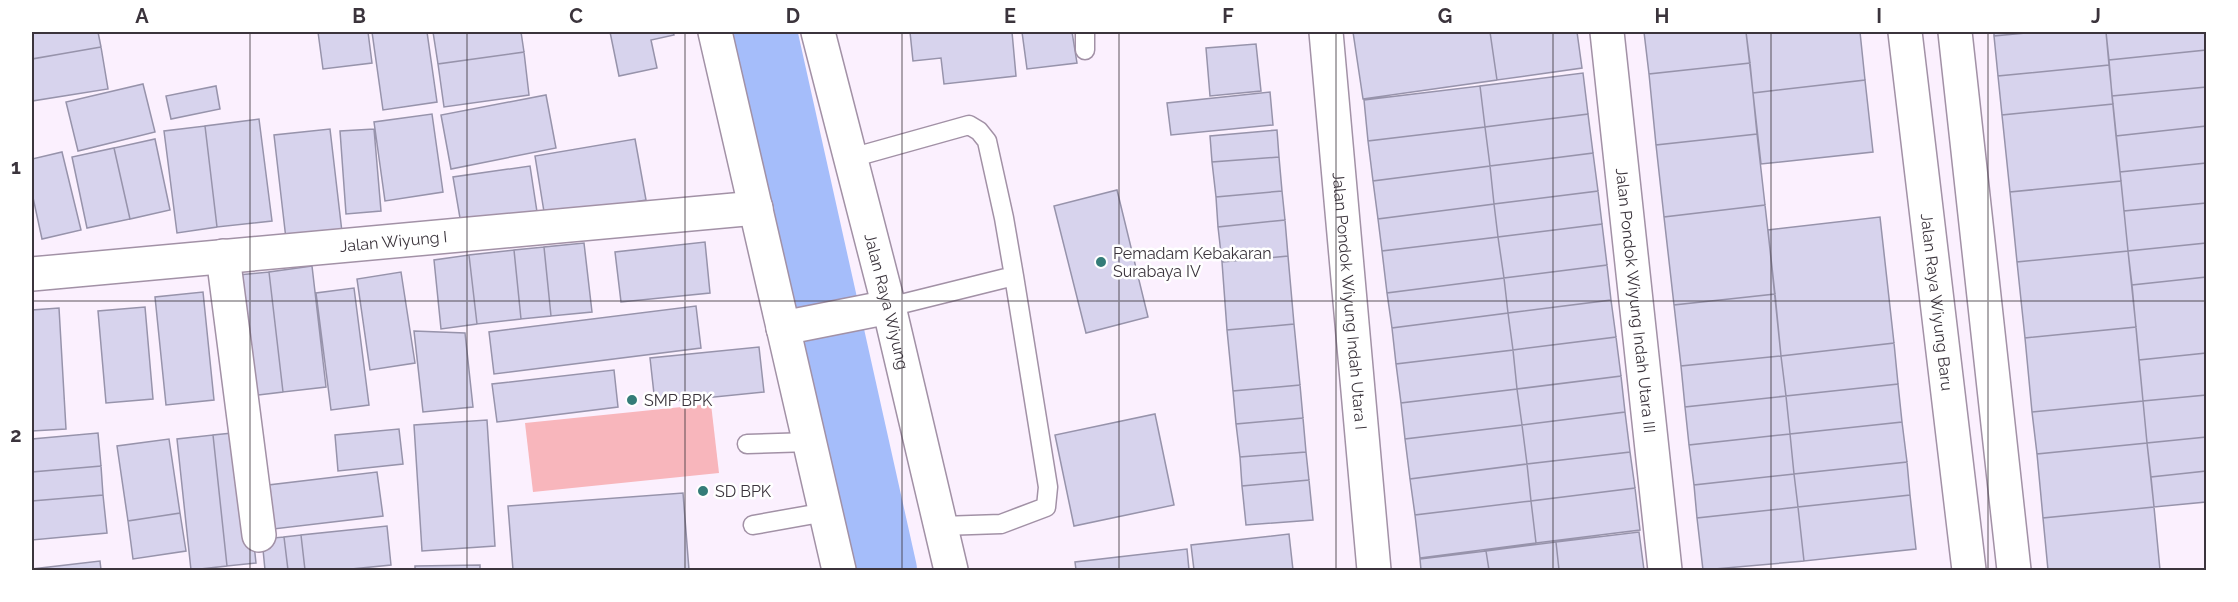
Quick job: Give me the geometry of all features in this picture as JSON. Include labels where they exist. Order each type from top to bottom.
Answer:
[{"type":"street","points":[[714,32],[756,208],[794,326],[810,442],[839,570]]},
{"type":"street","name":"Jalan Raya Wiyung","points":[[818,32],[850,158],[879,309],[942,526],[951,570]]},
{"type":"street","name":"Jalan Pondok Wiyung Indah Utara I","points":[[1326,32],[1374,570]]},
{"type":"street","name":"Jalan Pondok Wiyung Indah Utara III","points":[[1607,32],[1665,570]]},
{"type":"street","name":"Jalan Raya Wiyung Baru","points":[[1905,32],[1969,570]]},
{"type":"street","points":[[1955,32],[2014,570]]},
{"type":"street","name":"Jalan Wiyung I","points":[[32,274],[756,208]]},
{"type":"street","points":[[223,256],[259,535]]},
{"type":"street","points":[[794,326],[879,309]]},
{"type":"lane","points":[[1085,32],[1085,50]]},
{"type":"lane","points":[[850,158],[969,125],[979,131],[987,141],[1014,276],[1048,487],[1046,507],[1001,524],[942,526]]},
{"type":"lane","points":[[879,309],[1014,276]]},
{"type":"lane","points":[[747,444],[810,442]]},
{"type":"lane","points":[[753,525],[826,512]]},
{"type":"shaded area","points":[[711,404],[719,473],[533,492],[525,423]]},
{"type":"building","points":[[32,32],[98,32],[101,47],[32,59]]},
{"type":"building","points":[[318,32],[368,32],[372,63],[323,69]]},
{"type":"building","points":[[372,32],[427,32],[437,102],[383,110]]},
{"type":"building","points":[[433,32],[521,32],[524,52],[438,64]]},
{"type":"building","points":[[610,32],[673,32],[674,35],[651,40],[657,68],[619,76]]},
{"type":"building","points":[[910,32],[1012,32],[1016,76],[944,84],[941,58],[913,61]]},
{"type":"building","points":[[1022,32],[1072,32],[1077,63],[1027,69]]},
{"type":"building","points":[[1353,32],[1490,32],[1497,80],[1363,99]]},
{"type":"building","points":[[1490,32],[1577,32],[1582,68],[1497,80]]},
{"type":"building","points":[[1644,32],[1746,32],[1750,63],[1649,74]]},
{"type":"building","points":[[1746,32],[1860,32],[1865,80],[1753,93]]},
{"type":"building","points":[[1994,32],[2038,32],[1994,36]]},
{"type":"building","points":[[2038,32],[2106,32],[2109,65],[1998,76],[1994,36]]},
{"type":"building","points":[[2106,32],[2206,32],[2206,50],[2109,60]]},
{"type":"building","points":[[1256,44],[1261,91],[1210,96],[1206,48]]},
{"type":"building","points":[[101,47],[108,89],[32,101],[32,59]]},
{"type":"building","points":[[2206,50],[2206,87],[2112,96],[2109,60]]},
{"type":"building","points":[[524,52],[529,95],[444,107],[438,64]]},
{"type":"building","points":[[1750,63],[1757,134],[1656,145],[1649,74]]},
{"type":"building","points":[[2109,65],[2113,104],[2002,115],[1998,76]]},
{"type":"building","points":[[1583,73],[1588,114],[1485,127],[1480,86]]},
{"type":"building","points":[[1865,80],[1873,152],[1761,164],[1753,93]]},
{"type":"building","points":[[143,84],[155,132],[78,151],[66,102]]},
{"type":"building","points":[[216,86],[220,109],[171,119],[166,96]]},
{"type":"building","points":[[1480,86],[1485,127],[1368,141],[1364,100]]},
{"type":"building","points":[[2206,87],[2206,126],[2116,136],[2112,96]]},
{"type":"building","points":[[1270,92],[1273,125],[1171,135],[1167,103]]},
{"type":"building","points":[[546,95],[556,148],[451,169],[441,115]]},
{"type":"building","points":[[2113,104],[2121,181],[2010,192],[2002,115]]},
{"type":"building","points":[[432,114],[443,192],[385,201],[374,122]]},
{"type":"building","points":[[1588,114],[1593,153],[1490,166],[1485,127]]},
{"type":"building","points":[[259,119],[272,221],[217,227],[205,126]]},
{"type":"building","points":[[205,126],[217,227],[177,233],[164,131]]},
{"type":"building","points":[[2206,126],[2206,163],[2120,172],[2116,136]]},
{"type":"building","points":[[1485,127],[1490,166],[1373,181],[1368,141]]},
{"type":"building","points":[[330,129],[342,232],[286,239],[274,135]]},
{"type":"building","points":[[374,129],[381,211],[346,214],[340,131]]},
{"type":"building","points":[[1277,130],[1279,157],[1212,162],[1210,136]]},
{"type":"building","points":[[1757,134],[1765,205],[1664,217],[1656,145]]},
{"type":"building","points":[[155,139],[170,210],[130,219],[114,148]]},
{"type":"building","points":[[635,139],[646,200],[545,218],[535,156]]},
{"type":"building","points":[[114,148],[130,219],[87,228],[72,157]]},
{"type":"building","points":[[62,152],[81,230],[42,239],[32,193],[32,159]]},
{"type":"building","points":[[1593,153],[1598,191],[1494,204],[1490,166]]},
{"type":"building","points":[[1279,157],[1282,191],[1216,197],[1212,162]]},
{"type":"building","points":[[2206,163],[2206,203],[2124,211],[2120,172]]},
{"type":"building","points":[[530,166],[537,212],[461,224],[453,177]]},
{"type":"building","points":[[1490,166],[1494,204],[1378,219],[1373,181]]},
{"type":"building","points":[[2121,181],[2128,251],[2017,262],[2010,192]]},
{"type":"building","name":"Pemadam Kebakaran Surabaya IV","points":[[1117,190],[1148,317],[1086,333],[1054,206]]},
{"type":"building","points":[[1282,191],[1285,220],[1218,227],[1216,197]]},
{"type":"building","points":[[1598,191],[1602,224],[1498,237],[1494,204]]},
{"type":"building","points":[[2206,203],[2206,243],[2128,251],[2124,211]]},
{"type":"building","points":[[1494,204],[1498,237],[1382,251],[1378,219]]},
{"type":"building","points":[[1765,205],[1775,294],[1674,305],[1664,217]]},
{"type":"building","points":[[1880,217],[1894,343],[1781,356],[1768,230]]},
{"type":"building","points":[[1285,220],[1288,256],[1222,262],[1218,227]]},
{"type":"building","points":[[1602,224],[1607,265],[1504,278],[1498,237]]},
{"type":"building","points":[[1498,237],[1504,278],[1387,293],[1382,251]]},
{"type":"building","points":[[705,242],[710,293],[621,302],[615,252]]},
{"type":"building","points":[[584,243],[592,312],[551,316],[544,247]]},
{"type":"building","points":[[2206,243],[2206,277],[2132,285],[2128,251]]},
{"type":"building","points":[[544,247],[551,316],[521,319],[514,250]]},
{"type":"building","points":[[514,250],[521,319],[477,324],[469,255]]},
{"type":"building","points":[[2128,251],[2136,327],[2025,338],[2017,262]]},
{"type":"building","points":[[469,255],[477,324],[441,329],[434,260]]},
{"type":"building","points":[[1288,256],[1294,324],[1227,330],[1222,262]]},
{"type":"building","points":[[1607,265],[1611,300],[1508,313],[1504,278]]},
{"type":"building","points":[[312,266],[326,387],[283,392],[269,272]]},
{"type":"building","points":[[269,272],[283,392],[242,397],[228,276]]},
{"type":"building","points":[[401,272],[415,363],[370,370],[357,279]]},
{"type":"building","points":[[2206,277],[2206,353],[2139,360],[2132,285]]},
{"type":"building","points":[[1504,278],[1508,313],[1392,328],[1387,293]]},
{"type":"building","points":[[354,288],[369,405],[331,410],[316,293]]},
{"type":"building","points":[[203,292],[214,400],[166,405],[155,297]]},
{"type":"building","points":[[1775,294],[1781,356],[1681,366],[1674,305]]},
{"type":"building","points":[[1611,300],[1616,337],[1513,350],[1508,313]]},
{"type":"building","points":[[696,306],[701,348],[494,374],[489,332]]},
{"type":"building","points":[[145,307],[153,399],[106,403],[98,311]]},
{"type":"building","points":[[59,308],[66,429],[32,431],[32,310]]},
{"type":"building","points":[[1508,313],[1513,350],[1396,364],[1392,328]]},
{"type":"building","points":[[1294,324],[1300,385],[1233,391],[1227,330]]},
{"type":"building","points":[[2136,327],[2143,401],[2032,412],[2025,338]]},
{"type":"building","points":[[414,331],[465,333],[473,407],[423,412]]},
{"type":"building","points":[[1616,337],[1621,376],[1517,389],[1513,350]]},
{"type":"building","points":[[1894,343],[1898,384],[1786,396],[1781,356]]},
{"type":"building","points":[[759,347],[764,392],[655,403],[650,358]]},
{"type":"building","points":[[1513,350],[1517,389],[1401,403],[1396,364]]},
{"type":"building","points":[[2206,353],[2206,395],[2143,401],[2139,360]]},
{"type":"building","points":[[1781,356],[1786,396],[1685,407],[1681,366]]},
{"type":"building","points":[[614,370],[618,407],[497,422],[492,384]]},
{"type":"building","points":[[1621,376],[1625,412],[1522,425],[1517,389]]},
{"type":"building","points":[[1898,384],[1902,422],[1790,434],[1786,396]]},
{"type":"building","points":[[1300,385],[1303,418],[1236,424],[1233,391]]},
{"type":"building","points":[[1517,389],[1522,425],[1405,439],[1401,403]]},
{"type":"building","points":[[2206,395],[2206,437],[2147,443],[2143,401]]},
{"type":"building","points":[[1786,396],[1790,434],[1689,445],[1685,407]]},
{"type":"building","points":[[2143,401],[2147,443],[2037,454],[2032,412]]},
{"type":"building","points":[[1625,412],[1630,452],[1527,464],[1522,425]]},
{"type":"building","points":[[1155,414],[1174,505],[1074,526],[1055,435]]},
{"type":"building","points":[[1303,418],[1306,452],[1240,457],[1236,424]]},
{"type":"building","points":[[487,420],[495,546],[422,551],[414,425]]},
{"type":"building","points":[[1902,422],[1907,462],[1794,474],[1790,434]]},
{"type":"building","points":[[1522,425],[1527,464],[1410,479],[1405,439]]},
{"type":"building","points":[[399,429],[403,464],[338,471],[335,435]]},
{"type":"building","points":[[242,432],[256,563],[227,566],[213,435]]},
{"type":"building","points":[[98,433],[101,466],[32,472],[32,439]]},
{"type":"building","points":[[1790,434],[1794,474],[1694,485],[1689,445]]},
{"type":"building","points":[[213,435],[227,566],[191,570],[177,439]]},
{"type":"building","points":[[2206,437],[2206,471],[2151,477],[2147,443]]},
{"type":"building","points":[[169,439],[180,513],[128,521],[117,446]]},
{"type":"building","points":[[2147,443],[2154,507],[2043,518],[2037,454]]},
{"type":"building","points":[[1306,452],[1309,480],[1242,486],[1240,457]]},
{"type":"building","points":[[1630,452],[1635,488],[1531,501],[1527,464]]},
{"type":"building","points":[[1907,462],[1910,495],[1798,507],[1794,474]]},
{"type":"building","points":[[1527,464],[1531,501],[1415,515],[1410,479]]},
{"type":"building","points":[[101,466],[103,495],[32,501],[32,472]]},
{"type":"building","points":[[2206,471],[2206,502],[2154,507],[2151,477]]},
{"type":"building","points":[[377,472],[383,516],[265,530],[260,486]]},
{"type":"building","points":[[1794,474],[1798,507],[1697,518],[1694,485]]},
{"type":"building","points":[[1309,480],[1313,520],[1246,525],[1242,486]]},
{"type":"building","points":[[1635,488],[1640,530],[1536,543],[1531,501]]},
{"type":"building","points":[[683,493],[689,570],[513,570],[508,506]]},
{"type":"building","points":[[103,495],[107,533],[32,540],[32,501]]},
{"type":"building","points":[[1910,495],[1916,549],[1804,561],[1798,507]]},
{"type":"building","points":[[1531,501],[1536,543],[1420,558],[1415,515]]},
{"type":"building","points":[[1798,507],[1804,561],[1703,570],[1697,518]]},
{"type":"building","points":[[2154,507],[2160,570],[2048,570],[2043,518]]},
{"type":"building","points":[[180,513],[186,551],[133,559],[128,521]]},
{"type":"building","points":[[387,526],[391,565],[341,570],[305,570],[301,535]]},
{"type":"building","points":[[1639,532],[1644,570],[1559,570],[1556,542]]},
{"type":"building","points":[[1289,534],[1293,570],[1194,570],[1191,545]]},
{"type":"building","points":[[301,535],[305,570],[288,570],[284,537]]},
{"type":"building","points":[[284,537],[288,570],[265,570],[262,539]]},
{"type":"building","points":[[1556,542],[1559,570],[1489,570],[1486,551]]},
{"type":"building","points":[[1187,549],[1189,570],[1076,570],[1075,562]]},
{"type":"building","points":[[1486,551],[1489,570],[1421,570],[1420,559]]},
{"type":"building","points":[[100,561],[101,570],[32,570],[32,569]]},
{"type":"building","points":[[480,565],[480,570],[415,570],[415,566]]},
{"type":"waterway","points":[[765,32],[885,570]]},
{"type":"place","name":"Pemadam Kebakaran Surabaya IV","points":[[1101,262]]},
{"type":"place","name":"SMP BPK","points":[[632,400]]},
{"type":"place","name":"SD BPK","points":[[703,491]]}]
